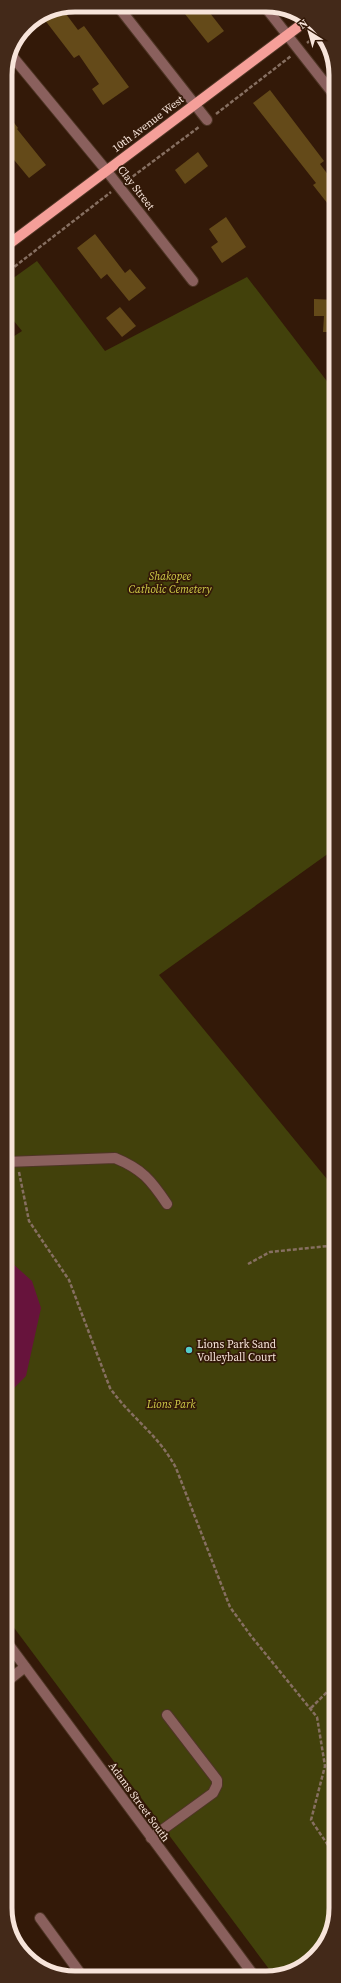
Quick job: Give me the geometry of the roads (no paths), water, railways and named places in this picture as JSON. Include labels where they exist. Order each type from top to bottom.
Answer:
[{"type":"main road","name":"10th Avenue West","points":[[12,242],[303,24]]},
{"type":"street","points":[[122,12],[207,120]]},
{"type":"street","points":[[269,12],[329,88]]},
{"type":"street","name":"Clay Street","points":[[14,59],[119,186],[193,280]]},
{"type":"street","points":[[12,1161],[115,1158],[127,1163],[145,1174],[167,1204]]},
{"type":"street","name":"Adams Street South","points":[[12,1649],[251,1971]]},
{"type":"street","points":[[12,1677],[25,1667]]},
{"type":"street","points":[[151,1838],[213,1793],[217,1785],[217,1780],[167,1715]]},
{"type":"street","points":[[40,1918],[79,1971]]},
{"type":"place","name":"Lions Park Sand Volleyball Court","points":[[189,1350]]},
{"type":"park label","name":"Shakopee Catholic Cemetery","points":[[170,582]]},
{"type":"park label","name":"Lions Park","points":[[171,1404]]}]
